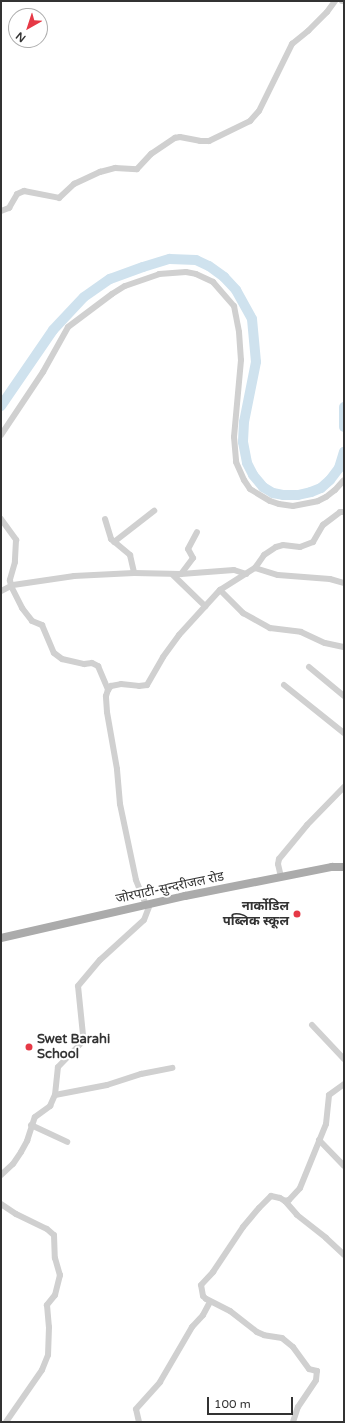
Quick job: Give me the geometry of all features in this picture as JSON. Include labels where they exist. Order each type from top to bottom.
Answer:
[{"type":"main road","name":"जोरपाटी-सुन्दरीजल रोड","points":[[1,938],[148,905],[332,867],[344,867]]},
{"type":"street","points":[[1,211],[9,208],[16,194],[24,191],[59,198],[74,184],[100,172],[115,168],[137,169],[151,154],[175,138],[180,137],[200,141],[209,141],[250,121],[259,111],[292,44],[308,31],[327,12],[334,1]]},
{"type":"street","points":[[1,435],[43,372],[68,327],[125,286],[159,274],[186,272],[196,274],[213,282],[234,306],[239,332],[241,360],[234,429],[236,456],[240,471],[250,489],[270,501],[293,506],[318,501],[326,497],[336,490],[344,480]]},
{"type":"street","points":[[114,542],[154,511]]},
{"type":"street","points":[[1,1175],[13,1164],[21,1152],[27,1141],[31,1125],[35,1117],[50,1106],[55,1095],[58,1067],[80,1044],[83,1035],[78,986],[100,960],[144,920],[148,905],[136,880],[120,804],[117,769],[107,712],[106,696],[108,690],[111,686],[121,684],[139,686],[146,685],[163,657],[220,590],[255,568],[264,555],[276,547],[283,545],[300,547],[312,542],[323,525],[340,512],[344,512]]},
{"type":"street","points":[[1,519],[16,540],[15,562],[10,580],[11,586],[22,608],[32,621],[42,625],[54,653],[62,659],[84,664],[92,663],[98,666],[108,690]]},
{"type":"street","points":[[106,519],[111,539],[130,555],[134,573]]},
{"type":"street","points":[[181,574],[193,558],[188,549],[197,532]]},
{"type":"street","points":[[255,568],[278,575],[330,579],[344,583]]},
{"type":"street","points":[[1,591],[11,586],[74,576],[134,573],[173,575],[234,570],[246,574]]},
{"type":"street","points":[[173,575],[205,606]]},
{"type":"street","points":[[220,590],[243,612],[270,628],[301,632],[325,643],[344,646]]},
{"type":"street","points":[[309,667],[344,696]]},
{"type":"street","points":[[284,685],[344,733]]},
{"type":"street","points":[[281,878],[278,864],[279,859],[290,844],[343,790]]},
{"type":"street","points":[[312,1025],[344,1059]]},
{"type":"street","points":[[55,1095],[107,1085],[141,1074],[172,1068]]},
{"type":"street","points":[[285,1201],[289,1200],[300,1188],[327,1119],[329,1095],[344,1084]]},
{"type":"street","points":[[31,1125],[66,1142]]},
{"type":"street","points":[[319,1140],[344,1166]]},
{"type":"street","points":[[293,1422],[298,1408],[316,1380],[317,1371],[310,1369],[293,1347],[282,1338],[264,1335],[257,1332],[230,1312],[210,1302],[203,1296],[201,1285],[212,1272],[242,1227],[271,1196],[285,1201],[297,1215],[326,1238],[344,1255]]},
{"type":"street","points":[[1,1204],[16,1214],[48,1229],[54,1235],[55,1258],[60,1275],[55,1295],[47,1305],[50,1327],[48,1355],[42,1370],[6,1422]]},
{"type":"street","points":[[139,1422],[136,1409],[160,1382],[192,1327],[203,1315],[210,1302]]},
{"type":"waterway","points":[[1,406],[53,330],[84,297],[110,279],[143,267],[170,259],[196,260],[209,266],[224,277],[236,290],[252,319],[256,362],[244,422],[243,442],[247,463],[253,475],[263,487],[273,493],[298,495],[311,492],[321,488],[330,480],[339,468],[344,452]]},
{"type":"waterway","points":[[344,407],[344,427]]},
{"type":"place","name":"नार्कोडिल पब्लिक स्कूल","points":[[297,914]]},
{"type":"place","name":"Swet Barahi School","points":[[29,1047]]}]
